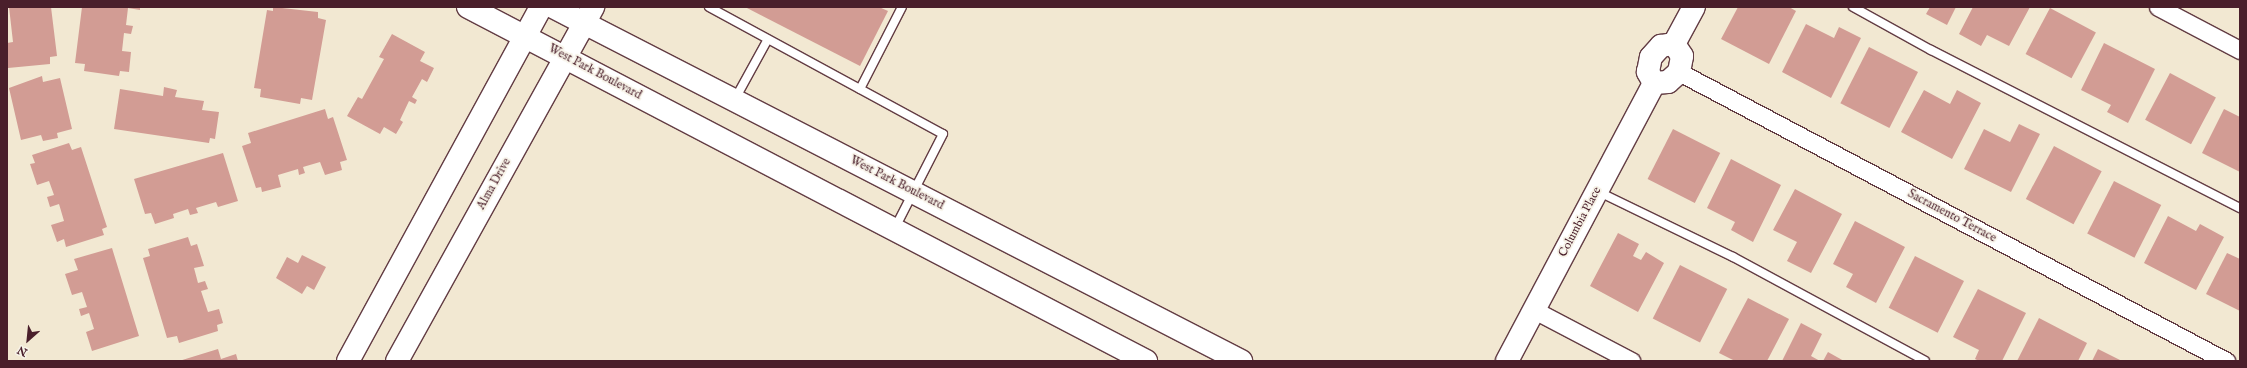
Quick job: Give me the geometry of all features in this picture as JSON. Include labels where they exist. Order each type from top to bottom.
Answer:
[{"type":"main road","name":"West Park Boulevard","points":[[468,7],[895,228],[1146,361]]},
{"type":"main road","points":[[348,361],[541,7]]},
{"type":"main road","name":"West Park Boulevard","points":[[553,7],[589,16],[734,100],[1241,361]]},
{"type":"main road","points":[[1674,44],[1694,7]]},
{"type":"main road","name":"Alma Drive","points":[[397,361],[564,57],[589,16]]},
{"type":"main road","points":[[1674,44],[1682,56],[1679,72],[1668,82],[1654,84],[1648,72],[1651,57],[1661,46],[1674,44]]},
{"type":"main road","name":"Columbia Place","points":[[1507,361],[1654,84]]},
{"type":"street","points":[[2158,7],[2240,50]]},
{"type":"street","name":"Sacramento Terrace","points":[[1679,72],[2226,361]]},
{"type":"street","points":[[1534,310],[1630,361]]},
{"type":"lane","points":[[709,7],[943,134],[895,228]]},
{"type":"lane","points":[[860,89],[902,7]]},
{"type":"lane","points":[[1853,7],[1931,50],[2240,208]]},
{"type":"lane","points":[[734,100],[768,39]]},
{"type":"lane","points":[[1597,191],[1733,257],[1925,361]]},
{"type":"building","points":[[9,7],[51,7],[57,56],[50,57],[50,64],[8,68],[7,43],[13,42]]},
{"type":"building","points":[[82,7],[140,7],[140,10],[128,8],[126,25],[133,26],[131,34],[124,33],[122,51],[131,52],[129,72],[120,71],[119,76],[84,71],[85,64],[75,63]]},
{"type":"building","points":[[273,7],[318,12],[318,18],[326,20],[312,100],[301,98],[300,104],[260,97],[261,89],[254,88],[267,10],[273,11]]},
{"type":"building","points":[[745,7],[879,7],[888,11],[860,66]]},
{"type":"building","points":[[1738,7],[1789,7],[1796,11],[1769,64],[1721,39]]},
{"type":"building","points":[[1930,7],[1956,7],[1947,25],[1926,14]]},
{"type":"building","points":[[1973,7],[2030,7],[2009,46],[1987,35],[1981,46],[1959,34]]},
{"type":"building","points":[[2050,8],[2096,32],[2072,78],[2026,54]]},
{"type":"building","points":[[1806,24],[1834,38],[1839,27],[1861,38],[1831,98],[1782,72]]},
{"type":"building","points":[[392,34],[425,52],[420,61],[434,68],[427,82],[422,79],[412,97],[417,100],[415,104],[409,101],[400,120],[403,122],[396,134],[384,127],[380,134],[347,116],[358,97],[362,99],[384,59],[379,57]]},
{"type":"building","points":[[2104,43],[2155,69],[2128,123],[2107,112],[2111,105],[2081,90]]},
{"type":"building","points":[[1869,47],[1918,72],[1889,128],[1840,103]]},
{"type":"building","points":[[2170,73],[2216,97],[2191,144],[2145,120]]},
{"type":"building","points":[[42,76],[43,82],[60,78],[72,129],[57,133],[58,138],[43,141],[41,135],[21,140],[9,88]]},
{"type":"building","points":[[164,87],[177,90],[175,97],[204,101],[202,110],[219,112],[215,139],[210,138],[209,143],[114,129],[120,89],[163,96]]},
{"type":"building","points":[[1924,90],[1950,104],[1957,90],[1981,103],[1952,159],[1901,132]]},
{"type":"building","points":[[325,109],[328,119],[333,117],[347,160],[340,162],[342,170],[325,175],[320,162],[303,167],[305,173],[299,175],[298,169],[278,175],[281,187],[262,192],[261,187],[256,188],[242,146],[251,143],[248,133]]},
{"type":"building","points":[[2224,109],[2240,117],[2240,172],[2202,153]]},
{"type":"building","points":[[2019,124],[2040,134],[2011,192],[1964,169],[1984,129],[2010,142]]},
{"type":"building","points":[[1673,129],[1720,153],[1695,203],[1648,179]]},
{"type":"building","points":[[69,143],[72,150],[81,147],[107,227],[102,229],[104,235],[66,247],[64,239],[57,242],[51,225],[64,221],[59,204],[50,207],[47,197],[54,195],[49,181],[37,185],[30,164],[35,163],[32,155]]},
{"type":"building","points":[[2054,146],[2102,171],[2074,224],[2026,199]]},
{"type":"building","points":[[223,153],[238,201],[218,207],[216,202],[196,208],[198,213],[190,215],[188,209],[173,214],[174,218],[155,224],[151,213],[145,214],[134,179]]},
{"type":"building","points":[[1731,159],[1781,185],[1753,242],[1731,230],[1735,222],[1707,208]]},
{"type":"building","points":[[2114,181],[2161,205],[2134,258],[2087,234]]},
{"type":"building","points":[[1795,189],[1842,214],[1811,273],[1787,261],[1797,242],[1773,230]]},
{"type":"building","points":[[2168,216],[2196,231],[2200,224],[2224,237],[2196,290],[2144,263]]},
{"type":"building","points":[[1855,221],[1905,247],[1876,303],[1846,287],[1853,274],[1833,264]]},
{"type":"building","points":[[1618,233],[1639,244],[1633,256],[1641,260],[1646,252],[1664,263],[1638,312],[1590,286]]},
{"type":"building","points":[[188,237],[191,246],[197,244],[204,266],[194,268],[198,283],[205,281],[208,289],[201,291],[208,312],[219,309],[223,323],[217,325],[218,331],[179,343],[177,336],[167,338],[143,258],[150,256],[148,249]]},
{"type":"building","points":[[112,248],[139,336],[92,351],[86,332],[94,329],[89,313],[81,316],[79,309],[87,307],[82,292],[72,295],[65,274],[78,270],[74,259]]},
{"type":"building","points":[[2227,253],[2240,259],[2240,311],[2206,294]]},
{"type":"building","points":[[302,255],[326,267],[314,290],[307,286],[302,294],[276,278],[287,257],[298,263]]},
{"type":"building","points":[[1915,256],[1964,281],[1938,333],[1889,308]]},
{"type":"building","points":[[1680,265],[1727,289],[1700,343],[1653,318]]},
{"type":"building","points":[[1978,289],[2026,313],[2002,361],[1979,361],[1975,359],[1979,350],[1953,337]]},
{"type":"building","points":[[1748,298],[1789,319],[1767,361],[1735,361],[1719,353]]},
{"type":"building","points":[[2039,318],[2087,343],[2078,361],[2017,361]]},
{"type":"building","points":[[1801,323],[1822,334],[1811,356],[1820,361],[1782,361]]},
{"type":"building","points":[[218,349],[221,359],[236,354],[238,361],[179,361]]},
{"type":"building","points":[[2098,349],[2122,361],[2092,361]]},
{"type":"building","points":[[1828,352],[1844,361],[1823,361]]}]
